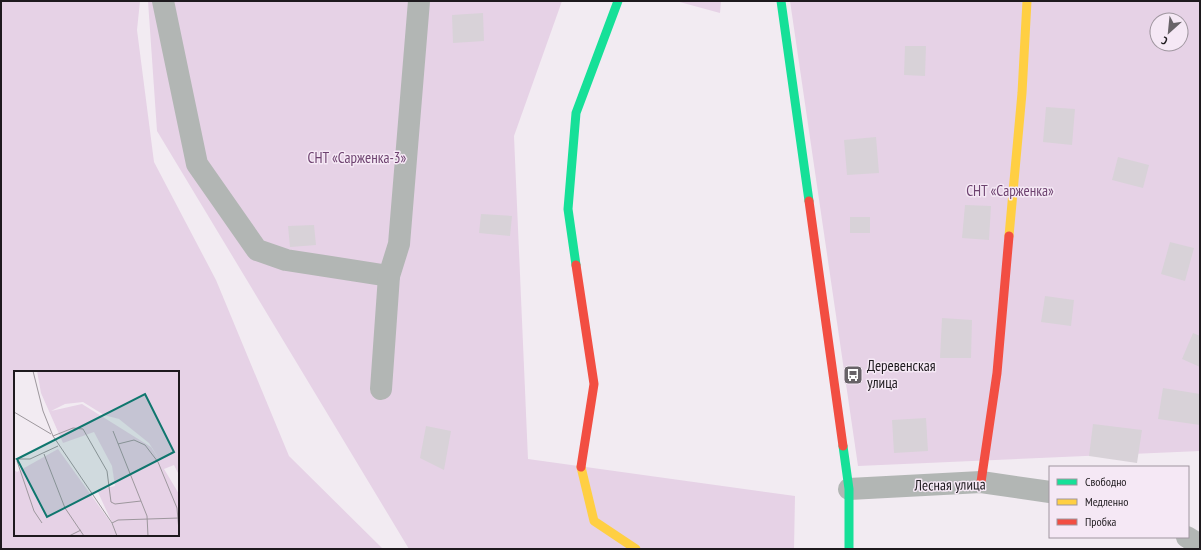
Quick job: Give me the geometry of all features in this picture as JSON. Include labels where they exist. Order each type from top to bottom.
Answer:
[{"type":"street","points":[[163,1],[197,164],[257,250],[286,260],[389,276]]},
{"type":"street","points":[[381,389],[389,276],[399,244],[419,1]]},
{"type":"street","points":[[618,1],[576,113],[568,209],[594,384],[580,465],[594,521],[636,549]]},
{"type":"street","points":[[781,1],[849,489],[849,549]]},
{"type":"street","points":[[981,482],[997,374],[1022,93],[1027,1]]},
{"type":"street","name":"Лесная улица","points":[[849,489],[981,482],[1049,492]]},
{"type":"green space","points":[[1,1],[140,1],[137,30],[154,162],[216,280],[289,456],[383,549],[1,549]]},
{"type":"green space","name":"СНТ «Сарженка-3»","points":[[148,1],[562,1],[514,136],[528,459],[795,496],[794,549],[409,549],[157,131]]},
{"type":"green space","points":[[676,1],[721,1],[720,13]]},
{"type":"green space","name":"СНТ «Сарженка»","points":[[790,1],[1200,1],[1200,451],[858,466]]},
{"type":"building","points":[[483,13],[484,41],[453,43],[452,15]]},
{"type":"building","points":[[905,46],[926,46],[925,76],[904,75]]},
{"type":"building","points":[[1046,107],[1075,109],[1072,145],[1043,142]]},
{"type":"building","points":[[876,137],[879,173],[847,175],[844,140]]},
{"type":"building","points":[[1118,157],[1149,165],[1143,188],[1112,180]]},
{"type":"building","points":[[965,205],[991,206],[989,240],[962,238]]},
{"type":"building","points":[[481,214],[512,216],[510,236],[479,233]]},
{"type":"building","points":[[850,217],[870,217],[870,233],[850,233]]},
{"type":"building","points":[[314,225],[316,245],[290,247],[288,226]]},
{"type":"building","points":[[1170,242],[1194,248],[1185,281],[1161,274]]},
{"type":"building","points":[[1045,296],[1074,300],[1071,326],[1041,322]]},
{"type":"building","points":[[942,318],[972,320],[971,358],[940,358]]},
{"type":"building","points":[[1193,333],[1200,336],[1200,367],[1182,359]]},
{"type":"building","points":[[1163,388],[1200,394],[1200,425],[1158,419]]},
{"type":"building","points":[[926,418],[928,451],[894,453],[892,420]]},
{"type":"building","points":[[1093,424],[1142,430],[1137,463],[1089,456]]},
{"type":"building","points":[[426,426],[451,431],[444,470],[420,458]]},
{"type":"traffic: fast","points":[[576,265],[568,209],[576,113],[618,1]]},
{"type":"traffic: fast","points":[[781,1],[809,201]]},
{"type":"traffic: fast","points":[[843,446],[849,489],[849,549]]},
{"type":"traffic: slow","points":[[1009,236],[1022,93],[1027,1]]},
{"type":"traffic: slow","points":[[581,467],[594,521],[636,549]]},
{"type":"traffic: jam","points":[[809,201],[843,446]]},
{"type":"traffic: jam","points":[[981,482],[997,373],[1009,236]]},
{"type":"traffic: jam","points":[[576,265],[594,384],[581,467]]},
{"type":"place","name":"Деревенская улица","points":[[853,375]]}]
